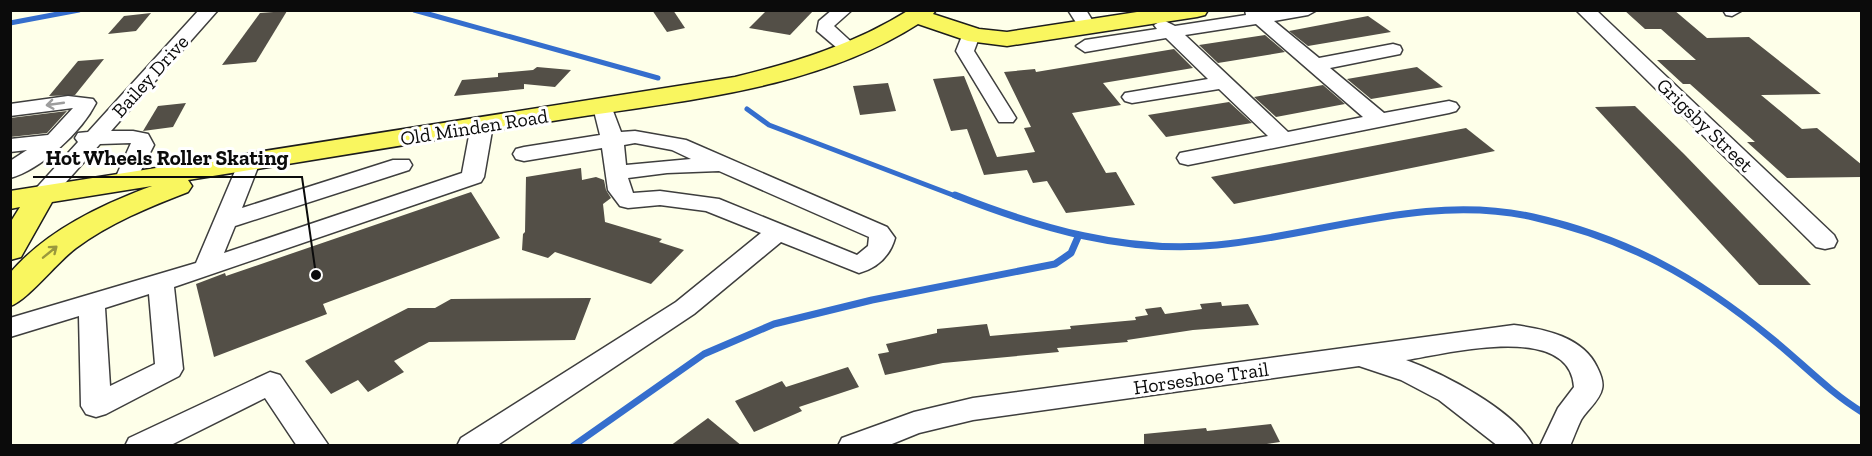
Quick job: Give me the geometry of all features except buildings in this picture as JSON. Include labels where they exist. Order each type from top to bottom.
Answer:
[{"type":"main road","points":[[921,13],[971,35],[1017,38],[1197,10]]},
{"type":"main road","name":"Old Minden Road","points":[[10,200],[603,107],[750,81],[806,66],[850,49],[883,35],[921,13]]},
{"type":"main road","points":[[10,295],[42,258],[92,223],[149,197],[245,162]]},
{"type":"main road","points":[[10,250],[42,195]]},
{"type":"street","name":"Bailey Drive","points":[[104,137],[138,108],[122,106],[209,10]]},
{"type":"street","points":[[843,10],[825,25],[826,31],[850,49]]},
{"type":"street","points":[[1084,28],[1172,33],[1256,14],[1308,10]]},
{"type":"street","name":"Grigsby Street","points":[[1585,10],[1825,241]]},
{"type":"street","points":[[1256,14],[1380,121]]},
{"type":"street","points":[[1155,17],[1284,140]]},
{"type":"street","points":[[971,35],[965,51],[1006,118]]},
{"type":"street","points":[[1315,64],[1393,50]]},
{"type":"street","points":[[1132,96],[1223,82]]},
{"type":"street","points":[[10,110],[68,102],[86,103],[83,111],[55,140],[10,171]]},
{"type":"street","points":[[524,154],[612,140],[635,137],[678,145],[878,232],[883,238],[881,247],[872,258],[859,265],[711,204],[660,198],[628,201],[624,198],[617,173],[612,140],[603,107]]},
{"type":"street","points":[[1188,158],[1449,107]]},
{"type":"street","points":[[10,328],[206,268],[473,177],[483,125]]},
{"type":"street","points":[[10,146],[55,140],[134,136],[140,139],[143,145],[125,181]]},
{"type":"street","points":[[42,195],[104,137]]},
{"type":"street","points":[[206,268],[245,162]]},
{"type":"street","points":[[225,221],[401,165]]},
{"type":"street","points":[[617,173],[667,166],[724,165]]},
{"type":"street","points":[[472,446],[685,308],[777,233]]},
{"type":"street","points":[[92,303],[96,406],[169,369],[161,282]]},
{"type":"street","name":"Horseshoe Trail","points":[[853,446],[914,423],[973,409],[1514,335],[1529,336],[1554,343],[1578,361],[1587,372],[1588,389],[1568,416],[1555,446]]},
{"type":"street","points":[[1362,357],[1407,371],[1450,392],[1486,416],[1518,446]]},
{"type":"street","points":[[140,446],[270,383],[315,446]]},
{"type":"waterway","points":[[10,23],[79,10]]},
{"type":"waterway","points":[[414,10],[658,78]]},
{"type":"waterway","points":[[747,109],[769,125],[958,197]]},
{"type":"waterway","points":[[955,195],[1051,228],[1083,236],[1149,246],[1217,245],[1257,240],[1375,218],[1453,210],[1493,211],[1533,217],[1599,236],[1630,248],[1688,278],[1743,316],[1862,412]]},
{"type":"waterway","points":[[573,446],[704,354],[774,324],[872,300],[1055,264],[1071,253],[1078,237]]},
{"type":"place","name":"Hot Wheels Roller Skating","points":[[316,275]]}]
